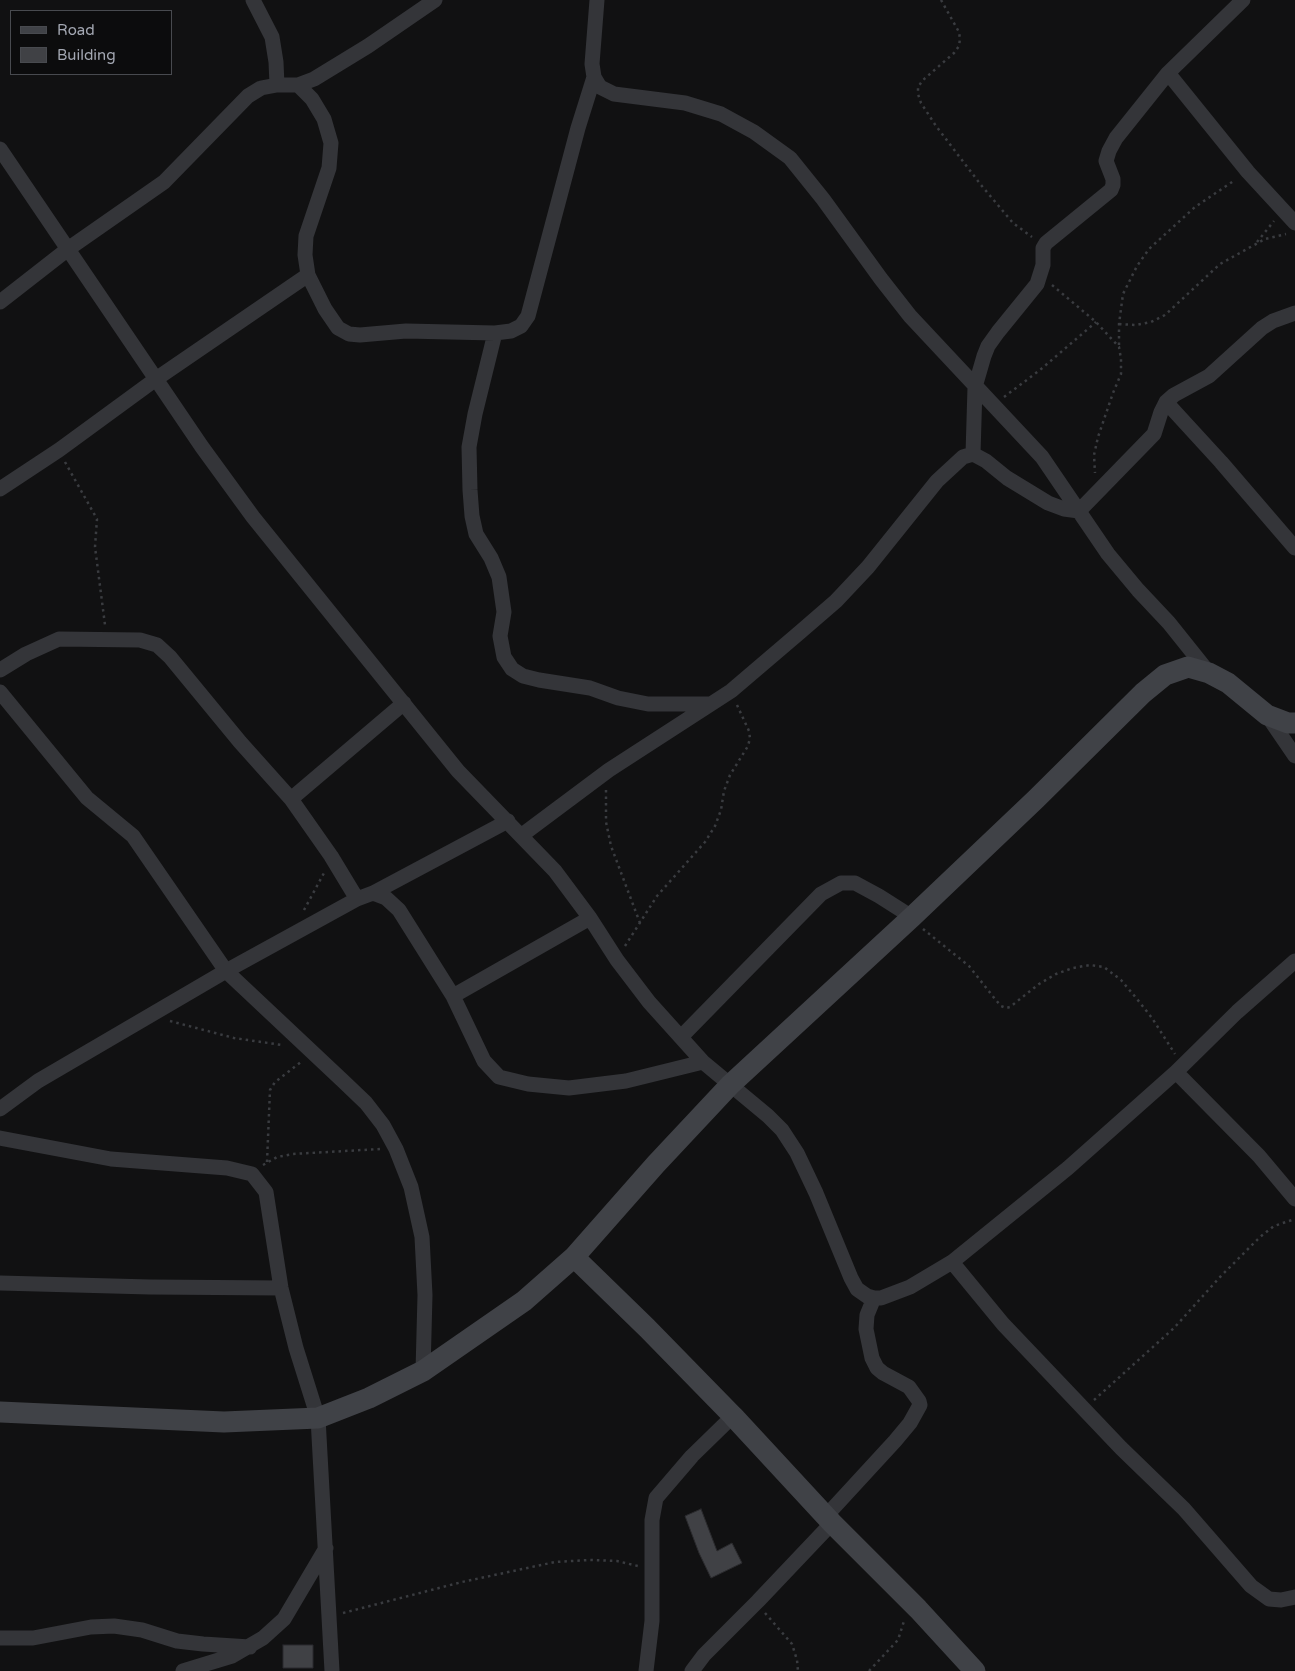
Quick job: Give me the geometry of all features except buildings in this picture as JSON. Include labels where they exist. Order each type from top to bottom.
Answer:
[{"type":"street","points":[[253,0],[272,37],[276,62],[276,85]]},
{"type":"street","points":[[0,302],[68,249],[164,182],[248,96],[261,88],[276,85],[298,85],[314,79],[435,0]]},
{"type":"street","points":[[597,0],[592,64],[594,77],[600,87],[614,94],[685,103],[721,114],[754,132],[790,158],[910,316],[1042,457],[1108,554],[1209,673]]},
{"type":"street","points":[[973,454],[975,387],[988,346],[1037,284],[1043,265],[1043,248],[1046,243],[1111,190],[1113,185],[1106,161],[1116,138],[1168,73],[1243,0]]},
{"type":"street","points":[[1168,73],[1248,172],[1283,210],[1292,228]]},
{"type":"street","points":[[298,85],[312,99],[324,119],[331,143],[329,168],[306,236],[305,255],[308,275],[333,322],[338,328],[349,334],[406,332],[495,333],[511,331],[521,326],[528,316],[578,128],[594,77]]},
{"type":"street","points":[[0,149],[202,447],[253,517],[458,771],[556,871],[617,960],[649,1002],[703,1062],[782,1130],[797,1153],[816,1193],[857,1289],[874,1298],[882,1298],[910,1287],[952,1262],[1068,1168],[1179,1070],[1237,1012],[1295,961]]},
{"type":"street","points":[[4,485],[59,450],[156,379],[308,275]]},
{"type":"street","points":[[1079,511],[1154,434],[1166,402],[1174,395],[1209,376],[1272,321],[1295,313]]},
{"type":"street","points":[[495,333],[474,414],[470,447],[470,490],[472,516],[476,534],[491,558],[501,585],[504,612],[500,636],[504,657],[512,669],[523,676],[590,688],[618,698],[648,704],[710,704]]},
{"type":"street","points":[[1166,402],[1295,548]]},
{"type":"street","points":[[974,428],[992,405]]},
{"type":"street","points":[[522,835],[609,770],[731,691],[836,601],[868,567],[937,480],[963,456],[973,454],[1048,503],[1064,509],[1079,511]]},
{"type":"street","points":[[0,670],[26,654],[59,638],[140,640],[157,645],[170,657],[240,742],[291,798],[357,898]]},
{"type":"street","points":[[0,1412],[224,1422],[318,1418],[369,1398],[423,1371],[524,1301],[574,1257],[656,1164],[730,1085],[912,917],[1036,799],[1143,693],[1165,675],[1188,666],[1209,673],[1228,684],[1267,715],[1295,756]]},
{"type":"street","points":[[0,692],[87,798],[133,836],[226,971],[366,1103],[382,1125],[396,1148],[411,1187],[422,1237],[425,1294],[423,1371]]},
{"type":"street","points":[[291,798],[404,703]]},
{"type":"street","points":[[1267,715],[1288,723],[1295,723]]},
{"type":"street","points":[[0,1109],[38,1081],[226,971],[357,898],[373,893],[508,821]]},
{"type":"street","points":[[681,1037],[821,894],[841,883],[856,883],[912,917]]},
{"type":"street","points":[[373,893],[386,898],[399,910],[453,996],[484,1061],[499,1077],[528,1084],[569,1088],[626,1081],[703,1062]]},
{"type":"street","points":[[453,996],[590,918]]},
{"type":"street","points":[[1179,1070],[1259,1156],[1295,1199]]},
{"type":"street","points":[[0,1138],[111,1159],[226,1168],[252,1174],[266,1192],[281,1288],[296,1348],[318,1418],[332,1671]]},
{"type":"street","points":[[574,1257],[648,1328],[829,1519],[918,1609],[975,1671]]},
{"type":"street","points":[[952,1262],[1003,1324],[1084,1409],[1184,1509],[1251,1586],[1269,1599],[1281,1600],[1295,1597]]},
{"type":"street","points":[[0,1283],[281,1288]]},
{"type":"street","points":[[692,1671],[704,1655],[758,1601],[829,1519],[900,1435],[920,1406],[910,1387],[883,1373],[872,1358],[866,1329],[867,1316],[874,1298]]},
{"type":"street","points":[[646,1671],[652,1622],[652,1520],[656,1498],[692,1456],[733,1416]]},
{"type":"street","points":[[183,1671],[232,1656],[263,1638],[284,1619],[326,1548]]},
{"type":"street","points":[[0,1638],[33,1638],[91,1627],[114,1626],[142,1630],[177,1641],[250,1647]]},
{"type":"path","points":[[941,0],[959,32],[959,46],[918,87],[921,103],[936,126],[1013,223],[1024,233],[1046,243]]},
{"type":"path","points":[[1098,492],[1094,455],[1120,374],[1119,324],[1123,294],[1137,266],[1149,249],[1195,208],[1248,172]]},
{"type":"path","points":[[1256,243],[1283,210]]},
{"type":"path","points":[[1119,324],[1136,325],[1151,322],[1165,315],[1220,264],[1265,238],[1292,228]]},
{"type":"path","points":[[1040,275],[1096,322],[1119,347]]},
{"type":"path","points":[[992,405],[1040,370],[1096,322]]},
{"type":"path","points":[[59,450],[97,519],[95,547],[107,639]]},
{"type":"path","points":[[617,960],[658,896],[705,842],[716,826],[724,790],[730,775],[748,746],[750,738],[749,731],[731,691]]},
{"type":"path","points":[[609,770],[605,800],[606,822],[611,846],[640,922]]},
{"type":"path","points":[[301,915],[321,881],[331,856]]},
{"type":"path","points":[[912,917],[929,934],[969,966],[1001,1006],[1006,1008],[1056,974],[1090,965],[1104,967],[1121,980],[1137,999],[1168,1042],[1179,1070]]},
{"type":"path","points":[[150,1016],[234,1038],[310,1051]]},
{"type":"path","points":[[266,1162],[270,1090],[275,1082],[310,1051]]},
{"type":"path","points":[[252,1174],[266,1162],[277,1157],[293,1154],[396,1148]]},
{"type":"path","points":[[1084,1409],[1174,1328],[1220,1277],[1260,1237],[1274,1226],[1295,1219]]},
{"type":"path","points":[[330,1617],[462,1582],[555,1562],[617,1561],[652,1570]]},
{"type":"path","points":[[758,1601],[768,1618],[792,1644],[798,1671]]},
{"type":"path","points":[[869,1671],[898,1640],[905,1618],[918,1609]]}]
